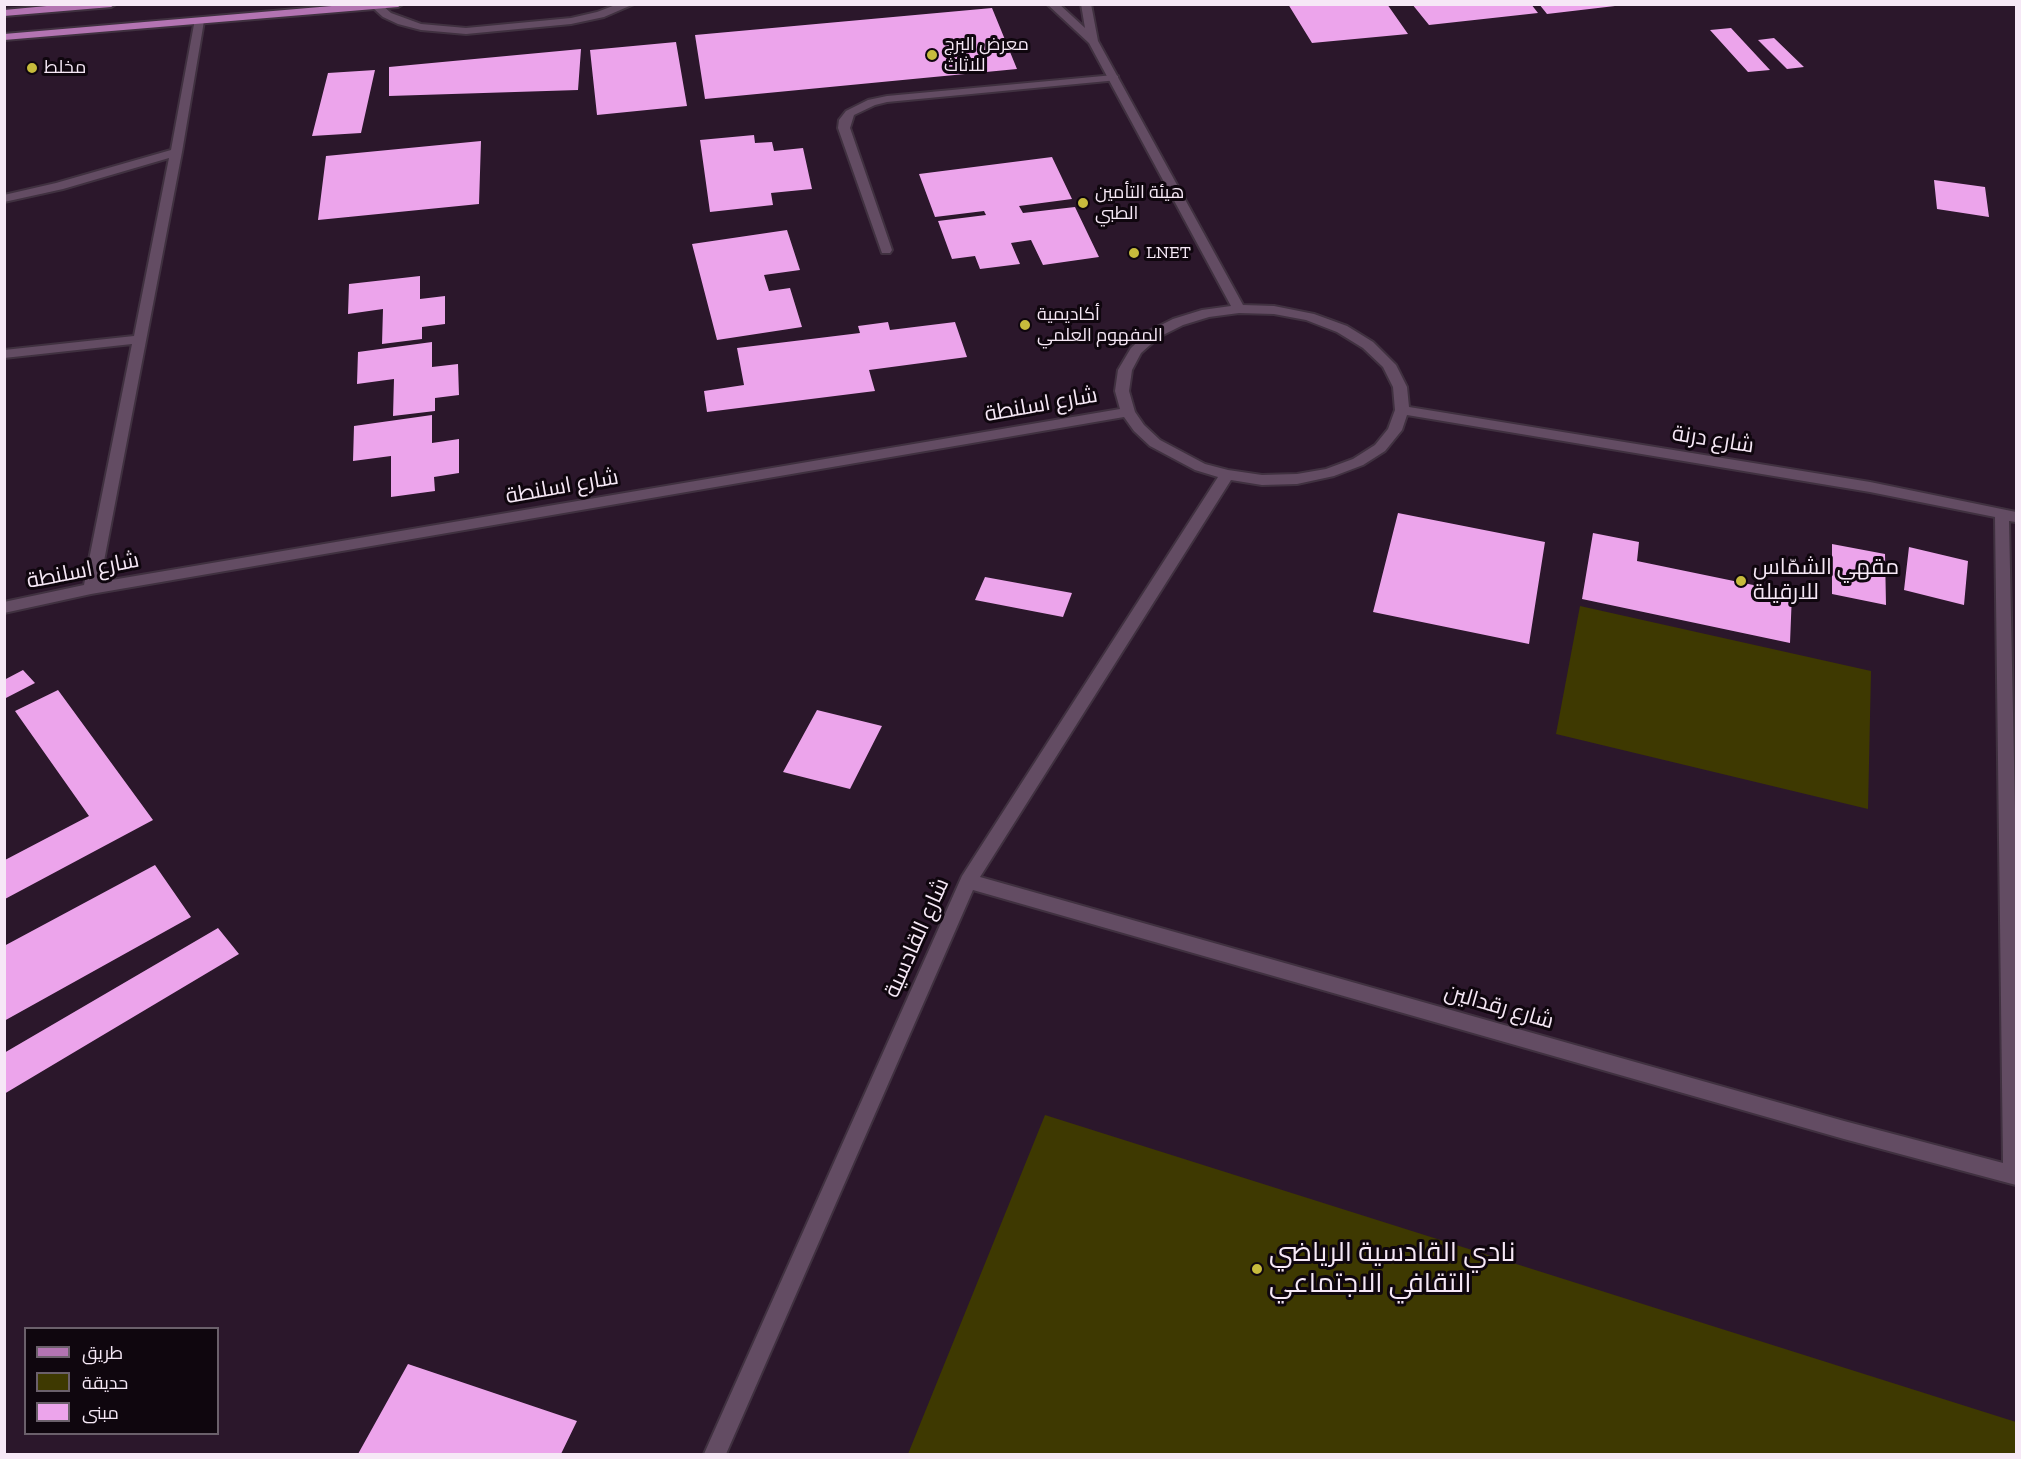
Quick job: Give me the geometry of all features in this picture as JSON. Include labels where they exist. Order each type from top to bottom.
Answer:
[{"type":"main road","points":[[4,13],[111,4]]},
{"type":"main road","points":[[4,37],[398,4]]},
{"type":"street","points":[[377,6],[387,15],[402,22],[466,31],[571,21],[600,15],[629,4]]},
{"type":"street","points":[[1052,4],[1094,41]]},
{"type":"street","points":[[1086,4],[1094,41],[1239,309]]},
{"type":"street","points":[[91,589],[176,152],[199,21]]},
{"type":"street","points":[[886,250],[844,128],[844,120],[849,113],[872,102],[887,99],[1114,78]]},
{"type":"street","points":[[4,198],[59,186],[176,152]]},
{"type":"street","points":[[1239,309],[1275,310],[1309,317],[1342,329],[1368,345],[1389,365],[1400,387],[1402,410],[1395,430],[1380,448],[1358,462],[1329,473],[1297,479],[1262,480],[1227,475],[1200,467],[1155,443],[1139,428],[1128,412],[1122,391],[1125,370],[1136,351],[1154,334],[1178,322],[1207,313],[1239,309]]},
{"type":"street","points":[[4,354],[139,339]]},
{"type":"street","name":"شارع درنة","points":[[1402,410],[1870,487],[2009,515]]},
{"type":"street","name":"شارع اسلنطة","points":[[4,608],[91,589],[1128,412]]},
{"type":"street","name":"شارع القادسية","points":[[715,1455],[968,881],[1227,475]]},
{"type":"street","points":[[2009,515],[2015,1175]]},
{"type":"street","name":"شارع رقدالين","points":[[968,881],[1844,1130],[2015,1175]]},
{"type":"green space","points":[[1580,606],[1871,671],[1868,809],[1556,734]]},
{"type":"green space","name":"نادي القادسية الرياضي التقافي الاجتماعي","points":[[1045,1115],[2016,1422],[2016,1454],[908,1454]]},
{"type":"building","points":[[1288,4],[1387,4],[1408,34],[1312,43]]},
{"type":"building","points":[[1412,4],[1531,4],[1538,13],[1429,25]]},
{"type":"building","points":[[1539,4],[1614,4],[1615,6],[1547,14]]},
{"type":"building","points":[[992,8],[1017,69],[705,99],[695,35]]},
{"type":"building","points":[[1731,28],[1770,70],[1748,72],[1710,30]]},
{"type":"building","points":[[1774,38],[1804,67],[1787,69],[1758,40]]},
{"type":"building","points":[[676,42],[687,106],[597,115],[590,50]]},
{"type":"building","points":[[581,49],[578,90],[389,96],[389,67]]},
{"type":"building","points":[[375,70],[361,133],[312,136],[328,73]]},
{"type":"building","points":[[754,135],[755,143],[772,142],[774,151],[803,148],[812,189],[771,193],[773,205],[710,212],[700,140]]},
{"type":"building","points":[[481,141],[479,204],[318,220],[326,156]]},
{"type":"building","points":[[1052,157],[1072,199],[1019,206],[1023,213],[1075,207],[1099,257],[1043,265],[1031,240],[1011,243],[1020,264],[980,269],[975,256],[952,259],[938,221],[986,215],[984,211],[935,217],[919,174]]},
{"type":"building","points":[[1934,180],[1985,187],[1989,217],[1937,209]]},
{"type":"building","points":[[787,230],[800,270],[764,275],[769,291],[790,288],[802,327],[717,340],[692,244]]},
{"type":"building","points":[[420,276],[420,299],[445,296],[445,324],[422,327],[422,339],[382,344],[383,309],[348,314],[349,284]]},
{"type":"building","points":[[888,322],[890,330],[955,322],[967,357],[869,370],[875,391],[707,412],[704,391],[744,385],[737,348],[860,333],[858,326]]},
{"type":"building","points":[[432,342],[432,367],[458,364],[459,395],[435,398],[435,411],[393,416],[394,379],[357,384],[358,352]]},
{"type":"building","points":[[432,415],[432,443],[459,439],[459,473],[434,477],[435,491],[391,497],[391,456],[353,461],[354,426]]},
{"type":"building","points":[[1398,513],[1545,542],[1529,644],[1373,612]]},
{"type":"building","points":[[1593,533],[1639,542],[1637,561],[1792,593],[1790,643],[1582,599]]},
{"type":"building","points":[[1832,544],[1885,554],[1886,605],[1832,594]]},
{"type":"building","points":[[1909,547],[1968,561],[1964,605],[1904,590]]},
{"type":"building","points":[[985,577],[1072,593],[1063,617],[975,600]]},
{"type":"building","points":[[23,670],[35,683],[4,699],[4,680]]},
{"type":"building","points":[[58,690],[153,820],[5,899],[5,860],[89,816],[15,711]]},
{"type":"building","points":[[817,710],[882,726],[850,789],[783,772]]},
{"type":"building","points":[[155,865],[191,917],[4,1021],[4,946]]},
{"type":"building","points":[[218,928],[239,954],[4,1094],[4,1053]]},
{"type":"building","points":[[408,1364],[577,1421],[561,1454],[358,1454]]},
{"type":"place","name":"معرض البرج للاثاث","points":[[932,55]]},
{"type":"place","name":"مخلط","points":[[32,68]]},
{"type":"place","name":"هيئة التأمين الطبي","points":[[1083,203]]},
{"type":"place","name":"LNET","points":[[1134,253]]},
{"type":"place","name":"أكاديمية المفهوم العلمي","points":[[1025,325]]},
{"type":"place","name":"مقهي الشمّاس للارقيلة","points":[[1741,581]]},
{"type":"place","name":"نادي القادسية الرياضي التقافي الاجتماعي","points":[[1257,1269]]}]
